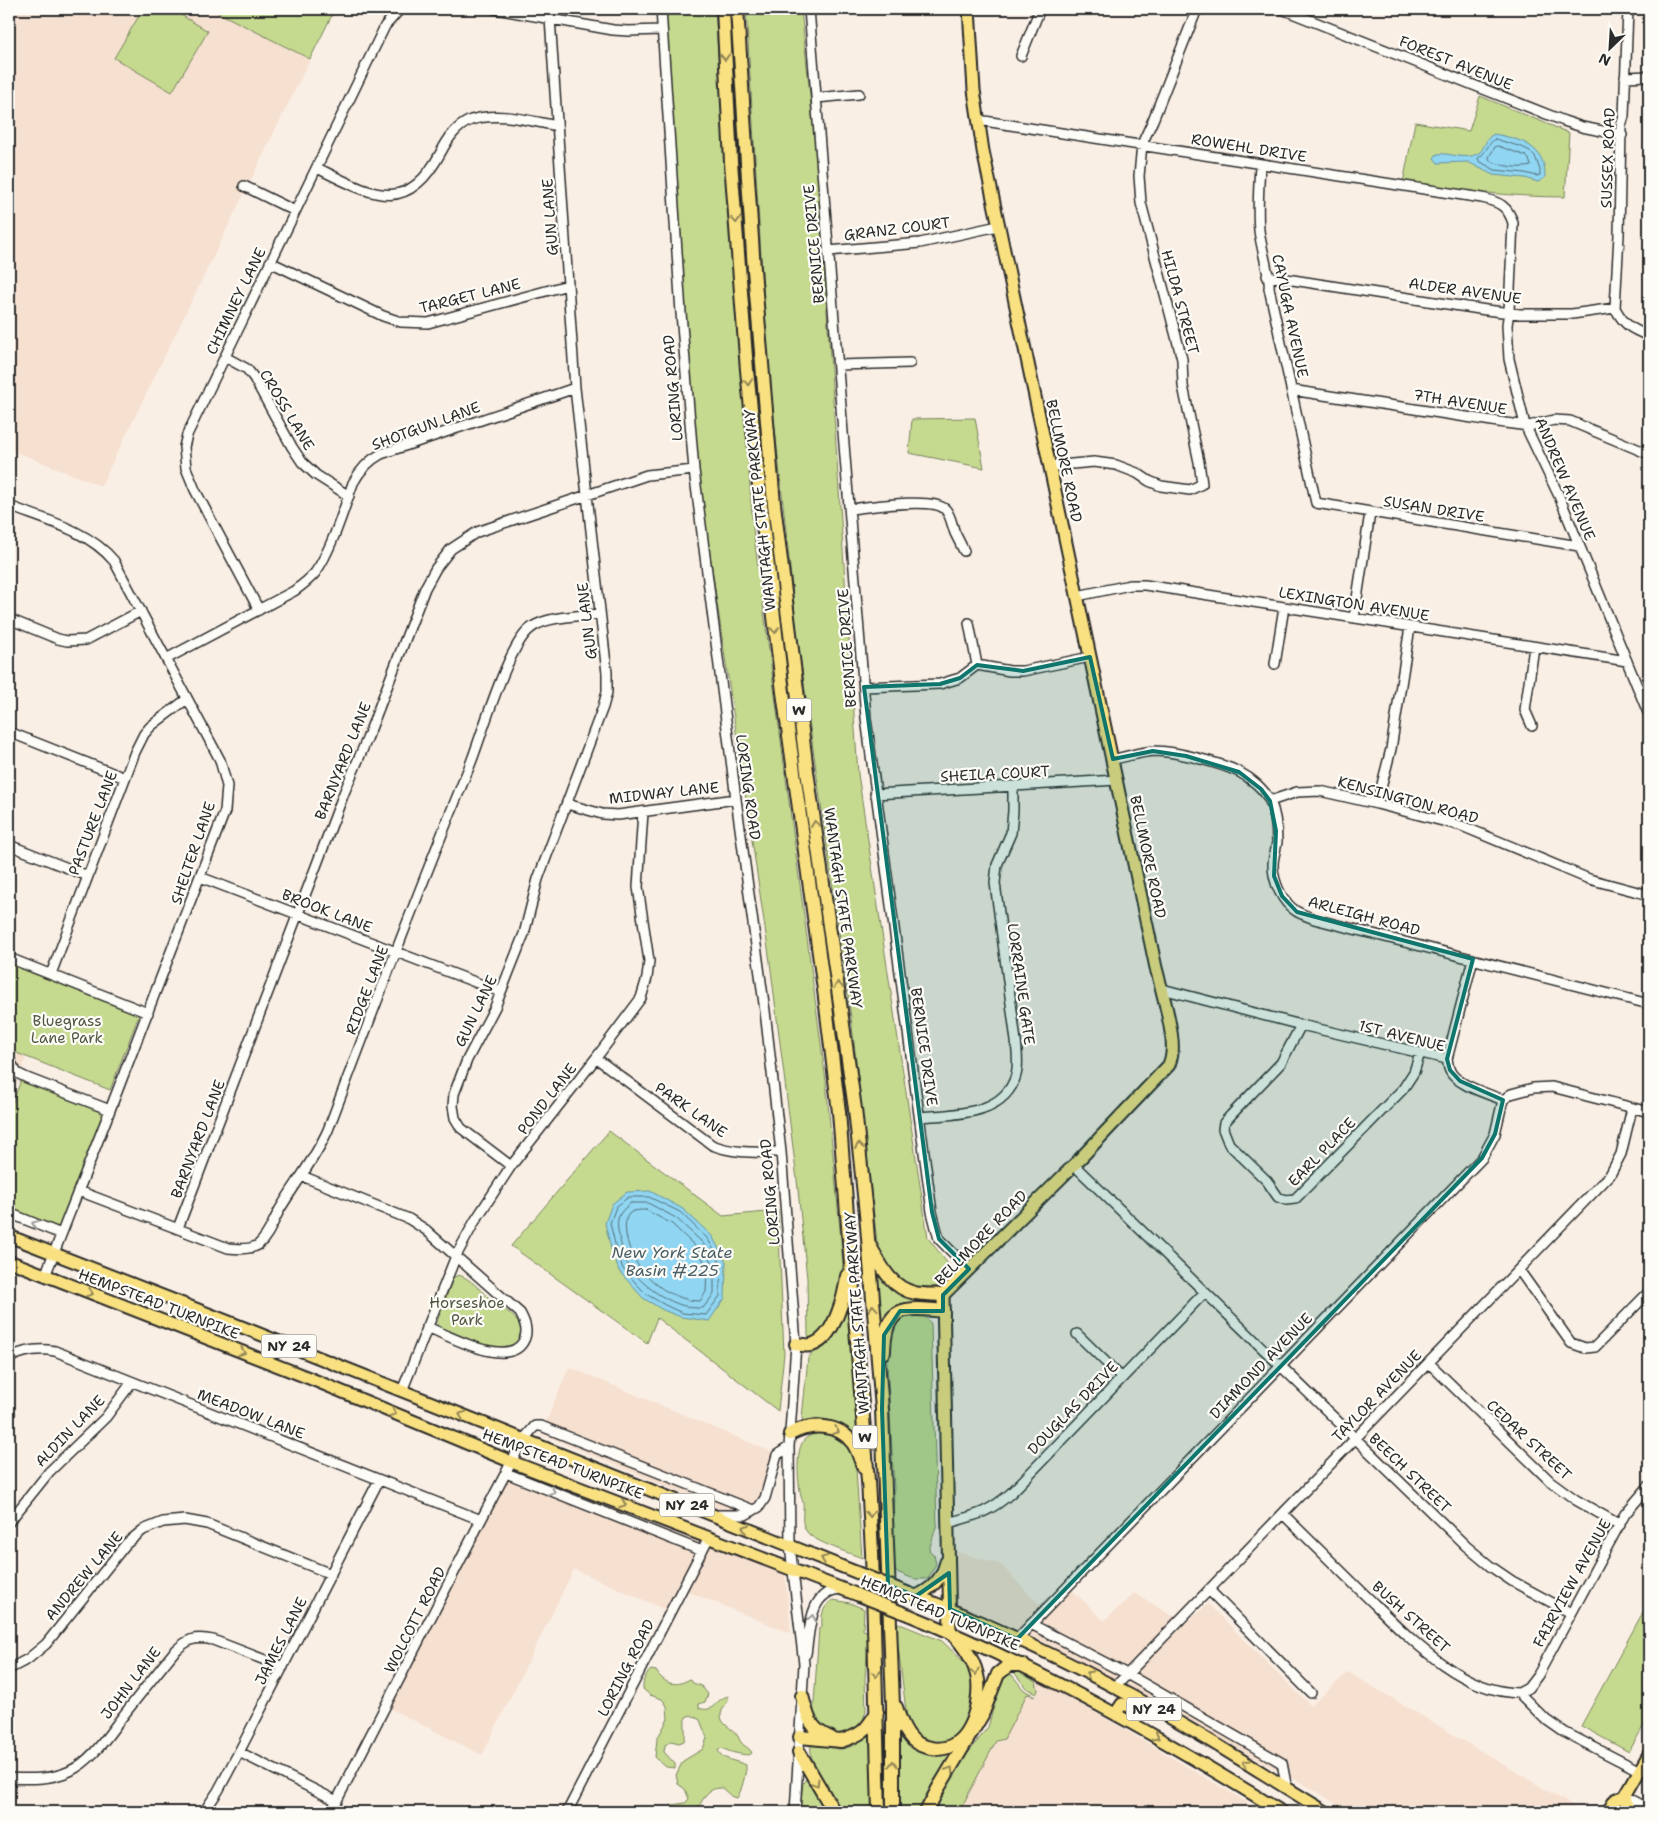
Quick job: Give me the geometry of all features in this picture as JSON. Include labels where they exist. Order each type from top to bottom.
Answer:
[{"type":"highway","name":"WANTAGH STATE PARKWAY","points":[[723,9],[734,202],[746,360],[784,702],[836,1093],[849,1238],[868,1481],[879,1812]]},
{"type":"highway","name":"WANTAGH STATE PARKWAY","points":[[737,9],[754,270],[774,504],[807,771],[855,1109],[868,1241],[882,1409],[893,1700],[893,1812]]},
{"type":"highway","points":[[796,1344],[810,1346],[817,1343],[826,1336],[836,1316],[846,1291],[849,1238]]},
{"type":"highway","points":[[868,1241],[884,1272],[898,1286],[916,1294],[943,1294]]},
{"type":"highway","points":[[882,1409],[884,1335],[890,1322],[900,1311],[914,1308],[943,1311]]},
{"type":"highway","points":[[789,1440],[801,1428],[818,1426],[835,1430],[854,1444],[868,1481]]},
{"type":"highway","points":[[893,1700],[905,1730],[914,1741],[924,1747],[949,1748],[964,1735],[974,1715],[978,1680],[973,1664],[963,1644],[950,1631]]},
{"type":"highway","points":[[926,1812],[982,1715],[998,1674],[1009,1665],[1023,1665]]},
{"type":"highway","points":[[802,1696],[811,1725],[821,1734],[840,1741]]},
{"type":"highway","points":[[800,1737],[840,1741],[860,1734],[868,1727],[877,1712]]},
{"type":"highway","points":[[799,1752],[834,1812]]},
{"type":"main road","name":"BELLMORE ROAD","points":[[950,1631],[943,1294],[1074,1164],[1169,1065],[1172,1053],[1172,1042],[1162,989],[982,151],[974,90],[969,9]]},
{"type":"main road","name":"HEMPSTEAD TURNPIKE","points":[[11,1236],[950,1609],[1017,1639],[1115,1687],[1208,1739],[1326,1812]]},
{"type":"main road","name":"HEMPSTEAD TURNPIKE","points":[[9,1261],[309,1378],[512,1462],[950,1631],[1023,1665],[1116,1713],[1282,1812]]},
{"type":"main road","points":[[912,1594],[928,1590],[939,1579],[944,1571],[949,1546]]},
{"type":"main road","points":[[1116,1713],[1122,1704],[1129,1705],[1208,1739]]},
{"type":"main road","points":[[1608,1812],[1615,1800],[1625,1796],[1649,1754]]},
{"type":"main road","points":[[1624,1812],[1627,1806],[1625,1796]]},
{"type":"street","name":"CHIMNEY LANE","points":[[260,610],[195,490],[184,460],[184,447],[187,435],[385,26],[400,9]]},
{"type":"street","points":[[495,9],[621,31],[662,30]]},
{"type":"street","name":"LORING ROAD","points":[[661,9],[681,313],[694,470],[765,1011],[781,1152],[796,1344],[789,1440],[790,1546],[804,1664]]},
{"type":"street","name":"BERNICE DRIVE","points":[[809,9],[864,687],[875,794],[932,1212],[939,1239],[969,1269]]},
{"type":"street","points":[[1021,56],[1040,9]]},
{"type":"street","name":"HILDA STREET","points":[[1050,466],[1094,462],[1116,465],[1162,486],[1190,490],[1202,484],[1183,386],[1182,359],[1141,203],[1138,176],[1142,144],[1197,9]]},
{"type":"street","name":"FOREST AVENUE","points":[[1282,9],[1564,121],[1582,127],[1622,135]]},
{"type":"street","name":"SUSSEX ROAD","points":[[1615,308],[1621,126],[1624,116],[1628,9]]},
{"type":"street","name":"GUN LANE","points":[[511,1166],[461,1128],[455,1118],[454,1094],[467,1060],[496,1007],[524,934],[538,879],[598,722],[606,692],[607,673],[575,388],[550,18]]},
{"type":"street","points":[[1625,77],[1649,76]]},
{"type":"street","points":[[816,98],[859,94]]},
{"type":"street","points":[[317,168],[369,192],[381,195],[396,194],[406,191],[422,180],[431,171],[448,138],[469,121],[497,116],[557,126]]},
{"type":"street","name":"ROWEHL DRIVE","points":[[978,120],[1488,199],[1501,204],[1510,213]]},
{"type":"street","name":"CAYUGA AVENUE","points":[[1260,164],[1259,230],[1267,276],[1270,283],[1269,288],[1309,473]]},
{"type":"street","points":[[244,186],[295,211]]},
{"type":"street","name":"ANDREW AVENUE","points":[[1510,213],[1513,223],[1507,325],[1509,359],[1525,425],[1558,496],[1649,714]]},
{"type":"street","name":"GRANZ COURT","points":[[828,251],[920,243],[998,226]]},
{"type":"street","name":"TARGET LANE","points":[[270,262],[384,316],[415,324],[428,323],[568,285]]},
{"type":"street","name":"ALDER AVENUE","points":[[1267,276],[1520,314],[1572,314],[1615,308]]},
{"type":"street","points":[[1615,308],[1621,320],[1630,328],[1649,336]]},
{"type":"street","name":"CROSS LANE","points":[[225,357],[247,369],[254,378],[302,462],[316,475],[349,496]]},
{"type":"street","points":[[838,366],[910,363]]},
{"type":"street","name":"SHOTGUN LANE","points":[[166,659],[294,591],[314,574],[328,550],[353,483],[370,460],[381,454],[575,388]]},
{"type":"street","name":"7TH AVENUE","points":[[1291,390],[1525,425],[1554,420],[1570,421],[1649,454]]},
{"type":"street","name":"BARNYARD LANE","points":[[178,1228],[425,588],[436,568],[451,549],[477,532],[647,475],[694,470]]},
{"type":"street","name":"SUSAN DRIVE","points":[[1309,473],[1316,503],[1579,546]]},
{"type":"street","points":[[850,509],[902,504],[937,504],[949,514],[955,533],[964,551]]},
{"type":"street","name":"SHELTER LANE","points":[[9,506],[78,533],[106,551],[114,561],[220,760],[227,786],[225,810],[45,1276]]},
{"type":"street","points":[[1354,618],[1370,512]]},
{"type":"street","name":"LEXINGTON AVENUE","points":[[1077,596],[1130,585],[1145,585],[1627,661]]},
{"type":"street","points":[[1275,664],[1284,607]]},
{"type":"street","points":[[9,619],[58,639],[67,641],[86,640],[141,611]]},
{"type":"street","name":"RIDGE LANE","points":[[79,1191],[228,1248],[253,1247],[266,1237],[280,1210],[317,1153],[328,1130],[446,821],[470,764],[508,663],[520,639],[531,628],[544,621],[600,614]]},
{"type":"street","points":[[969,623],[977,665]]},
{"type":"street","points":[[1378,804],[1391,749],[1410,627]]},
{"type":"street","points":[[1532,726],[1525,710],[1534,647]]},
{"type":"street","points":[[864,687],[940,684],[960,678],[977,665],[1023,671],[1090,657]]},
{"type":"street","name":"PASTURE LANE","points":[[51,974],[135,752],[144,734],[151,726],[187,699]]},
{"type":"street","points":[[9,732],[125,778]]},
{"type":"street","points":[[1113,759],[1164,752],[1222,765],[1239,772],[1249,779],[1270,800]]},
{"type":"street","name":"SHEILA COURT","points":[[875,794],[1117,780]]},
{"type":"street","name":"LORRAINE GATE","points":[[920,1118],[969,1112],[996,1103],[1010,1089],[1016,1077],[1018,1063],[1016,1041],[995,884],[998,865],[1011,833],[1013,787]]},
{"type":"street","name":"KENSINGTON ROAD","points":[[1270,800],[1297,792],[1314,791],[1378,804],[1462,826],[1589,879],[1649,895]]},
{"type":"street","name":"MIDWAY LANE","points":[[567,804],[602,814],[618,815],[736,799]]},
{"type":"street","name":"ARLEIGH ROAD","points":[[1270,800],[1277,843],[1273,865],[1274,876],[1282,896],[1297,912],[1314,919],[1649,1004]]},
{"type":"street","name":"POND LANE","points":[[402,1391],[456,1256],[475,1221],[511,1166],[641,998],[647,978],[649,961],[638,887],[643,812]]},
{"type":"street","points":[[9,845],[88,876]]},
{"type":"street","name":"BROOK LANE","points":[[200,877],[501,992]]},
{"type":"street","points":[[9,958],[148,1013]]},
{"type":"street","points":[[1447,1059],[1472,959]]},
{"type":"street","name":"1ST AVENUE","points":[[1162,989],[1301,1025],[1447,1059],[1450,1070],[1460,1080],[1503,1100]]},
{"type":"street","name":"EARL PLACE","points":[[1301,1025],[1281,1063],[1230,1115],[1222,1129],[1228,1144],[1267,1181],[1278,1197],[1286,1200],[1295,1199],[1403,1089],[1414,1072],[1420,1053]]},
{"type":"street","name":"PARK LANE","points":[[596,1058],[712,1145],[738,1152],[781,1152]]},
{"type":"street","points":[[9,1060],[17,1073],[27,1078],[110,1110]]},
{"type":"street","points":[[1503,1100],[1511,1094],[1533,1088],[1552,1087],[1649,1112]]},
{"type":"street","name":"DIAMOND AVENUE","points":[[1017,1639],[1482,1158],[1494,1134],[1503,1100]]},
{"type":"street","name":"TAYLOR AVENUE","points":[[1115,1687],[1610,1175],[1621,1154],[1632,1108]]},
{"type":"street","name":"BEECH STREET","points":[[1074,1164],[1466,1546],[1512,1581],[1571,1613]]},
{"type":"street","points":[[302,1176],[409,1219],[426,1230],[520,1313],[526,1326],[524,1341],[518,1348],[512,1351],[496,1353],[426,1327]]},
{"type":"street","points":[[9,1214],[61,1234]]},
{"type":"street","points":[[1519,1270],[1571,1343],[1585,1348],[1595,1347],[1649,1292]]},
{"type":"street","name":"DOUGLAS DRIVE","points":[[948,1523],[981,1514],[996,1506],[1205,1292]]},
{"type":"street","points":[[1077,1334],[1122,1378]]},
{"type":"street","name":"MEADOW LANE","points":[[9,1358],[35,1349],[55,1351],[481,1520]]},
{"type":"street","name":"CEDAR STREET","points":[[1428,1364],[1550,1481],[1576,1500],[1620,1525]]},
{"type":"street","name":"ALDIN LANE","points":[[9,1522],[49,1472],[106,1417],[132,1382]]},
{"type":"street","name":"HEMPSTEAD TURNPIKE","points":[[523,1440],[534,1426],[541,1426],[753,1510]]},
{"type":"street","name":"WOLCOTT ROAD","points":[[331,1812],[523,1440]]},
{"type":"street","points":[[710,1515],[745,1515],[759,1507],[765,1498],[777,1455],[789,1440]]},
{"type":"street","name":"HEMPSTEAD TURNPIKE","points":[[506,1473],[702,1551]]},
{"type":"street","name":"JAMES LANE","points":[[204,1812],[218,1791],[239,1752],[379,1480]]},
{"type":"street","name":"FAIRVIEW AVENUE","points":[[1519,1693],[1528,1688],[1538,1675],[1625,1514],[1649,1486]]},
{"type":"street","name":"BUSH STREET","points":[[1283,1514],[1407,1636],[1432,1657],[1464,1677],[1502,1693],[1519,1693]]},
{"type":"street","name":"ANDREW LANE","points":[[9,1669],[28,1659],[46,1644],[126,1544],[143,1530],[163,1522],[185,1520],[207,1524],[331,1574]]},
{"type":"street","name":"LORING ROAD","points":[[567,1812],[709,1537]]},
{"type":"street","points":[[794,1812],[804,1664],[815,1604],[825,1593],[842,1588]]},
{"type":"street","points":[[1208,1590],[1311,1693]]},
{"type":"street","name":"HEMPSTEAD TURNPIKE","points":[[1031,1624],[1127,1674],[1282,1763],[1287,1788]]},
{"type":"street","name":"JOHN LANE","points":[[9,1778],[51,1777],[70,1771],[82,1763],[97,1748],[174,1652],[190,1640],[203,1638],[214,1640],[283,1668]]},
{"type":"street","points":[[1519,1693],[1544,1718],[1564,1732],[1640,1771]]},
{"type":"street","points":[[239,1752],[337,1801]]},
{"type":"street","points":[[1625,1796],[1649,1809]]},
{"type":"highlighted area","points":[[1090,657],[1113,759],[1153,751],[1186,756],[1239,772],[1261,789],[1270,801],[1276,831],[1274,876],[1282,896],[1297,912],[1473,959],[1447,1059],[1450,1070],[1460,1081],[1503,1100],[1495,1134],[1482,1158],[1017,1639],[950,1609],[949,1573],[916,1596],[888,1585],[882,1409],[884,1335],[900,1311],[943,1311],[943,1295],[969,1269],[939,1239],[932,1212],[864,687],[940,684],[960,678],[977,665],[1023,671]]},
{"type":"shaded area","points":[[9,9],[211,9],[310,59],[101,486],[9,449]]},
{"type":"shaded area","points":[[9,1051],[26,1057],[9,1106]]},
{"type":"shaded area","points":[[569,1367],[777,1454],[749,1521],[541,1434]]},
{"type":"shaded area","points":[[514,1469],[785,1574],[791,1633],[686,1591],[675,1614],[574,1569],[482,1755],[389,1708]]},
{"type":"shaded area","points":[[951,1550],[1000,1564],[1043,1608],[1065,1583],[1104,1621],[1134,1593],[1186,1624],[1208,1604],[1311,1706],[1348,1672],[1583,1812],[1349,1812],[1309,1787],[1036,1639],[955,1605]]},
{"type":"shaded area","points":[[1032,1678],[1107,1719],[1263,1812],[959,1812],[996,1741],[1004,1739],[1027,1694],[1034,1697],[1037,1693],[1036,1682]]},
{"type":"green space","points":[[143,9],[171,9],[208,31],[172,92],[114,58]]},
{"type":"green space","points":[[211,9],[335,9],[310,59]]},
{"type":"green space","points":[[665,9],[715,9],[735,307],[742,373],[753,529],[826,1082],[843,1265],[836,1300],[821,1336],[810,1339],[808,1335],[807,1278],[797,1180],[770,962],[697,467],[678,223]]},
{"type":"green space","points":[[746,9],[801,9],[817,162],[858,774],[928,1238],[955,1273],[940,1285],[928,1289],[908,1286],[891,1274],[878,1251],[851,1017],[798,642],[767,355]]},
{"type":"green space","points":[[1480,96],[1569,133],[1565,197],[1464,191],[1403,183],[1415,122],[1469,131]]},
{"type":"green space","points":[[975,418],[984,468],[909,453],[912,419]]},
{"type":"green space","name":"Bluegrass Lane Park","points":[[9,964],[139,1015],[110,1090],[9,1050]]},
{"type":"green space","points":[[21,1080],[105,1113],[61,1228],[9,1208],[9,1112]]},
{"type":"green space","points":[[609,1131],[723,1216],[778,1211],[784,1354],[778,1411],[657,1318],[647,1343],[511,1246]]},
{"type":"green space","points":[[877,1270],[898,1291],[915,1300],[916,1304],[892,1311],[884,1321],[880,1319]]},
{"type":"green space","name":"Horseshoe Park","points":[[458,1275],[470,1281],[517,1321],[521,1333],[512,1347],[498,1351],[438,1326],[437,1322],[453,1278]]},
{"type":"green space","points":[[849,1312],[861,1452],[852,1438],[807,1423],[802,1418],[808,1358],[813,1352],[825,1347],[829,1343],[845,1313]]},
{"type":"green space","points":[[912,1315],[923,1316],[931,1324],[937,1524],[929,1550],[934,1555],[936,1564],[928,1579],[914,1579],[892,1570],[894,1488],[886,1343],[894,1325]]},
{"type":"green space","points":[[826,1432],[839,1437],[852,1449],[856,1470],[862,1558],[817,1540],[805,1529],[798,1456],[802,1444],[807,1437]]},
{"type":"green space","points":[[833,1600],[850,1603],[864,1609],[863,1630],[869,1632],[865,1678],[866,1711],[858,1728],[838,1736],[826,1732],[813,1718],[819,1628],[822,1626],[823,1611]]},
{"type":"green space","points":[[1649,1601],[1649,1716],[1629,1752],[1581,1726]]},
{"type":"green space","points":[[895,1622],[942,1641],[968,1666],[973,1687],[973,1706],[965,1726],[952,1741],[933,1745],[918,1740],[908,1727]]},
{"type":"green space","points":[[651,1670],[656,1671],[667,1682],[675,1684],[690,1679],[693,1683],[701,1686],[708,1694],[705,1702],[699,1704],[699,1708],[708,1709],[724,1697],[729,1696],[721,1718],[738,1736],[742,1744],[752,1753],[749,1755],[738,1754],[722,1748],[718,1750],[726,1758],[746,1765],[746,1772],[737,1798],[731,1796],[722,1788],[716,1788],[708,1792],[696,1812],[676,1812],[671,1805],[685,1803],[689,1799],[685,1789],[678,1784],[676,1775],[683,1761],[703,1749],[707,1738],[700,1720],[691,1715],[686,1717],[685,1720],[684,1741],[679,1743],[671,1741],[665,1745],[664,1752],[675,1764],[675,1768],[666,1767],[655,1757],[657,1739],[668,1719],[667,1706],[662,1699],[650,1695],[643,1689],[644,1679]]},
{"type":"green space","points":[[1016,1670],[1036,1682],[1037,1693],[1026,1688],[1014,1672]]},
{"type":"green space","points":[[1006,1674],[1012,1675],[1024,1690],[1035,1696],[1027,1694],[1004,1739],[996,1741],[959,1812],[932,1812],[950,1777],[988,1727],[998,1692]]},
{"type":"green space","points":[[869,1735],[872,1759],[873,1812],[840,1812],[825,1789],[816,1770],[811,1752],[811,1744],[843,1749]]},
{"type":"green space","points":[[899,1735],[916,1750],[932,1755],[950,1754],[951,1757],[934,1781],[919,1812],[899,1812]]},
{"type":"green space","points":[[806,1779],[826,1812],[800,1812],[803,1783]]},
{"type":"water","points":[[1494,134],[1514,138],[1536,151],[1544,167],[1545,178],[1538,182],[1525,178],[1493,175],[1468,162],[1438,163],[1434,158],[1437,154],[1475,155],[1482,150],[1489,138]]},
{"type":"water","name":"New York State Basin #225","points":[[650,1191],[683,1209],[712,1236],[726,1262],[725,1298],[709,1321],[681,1317],[663,1310],[643,1298],[619,1271],[611,1249],[605,1223],[612,1204],[627,1192]]}]
